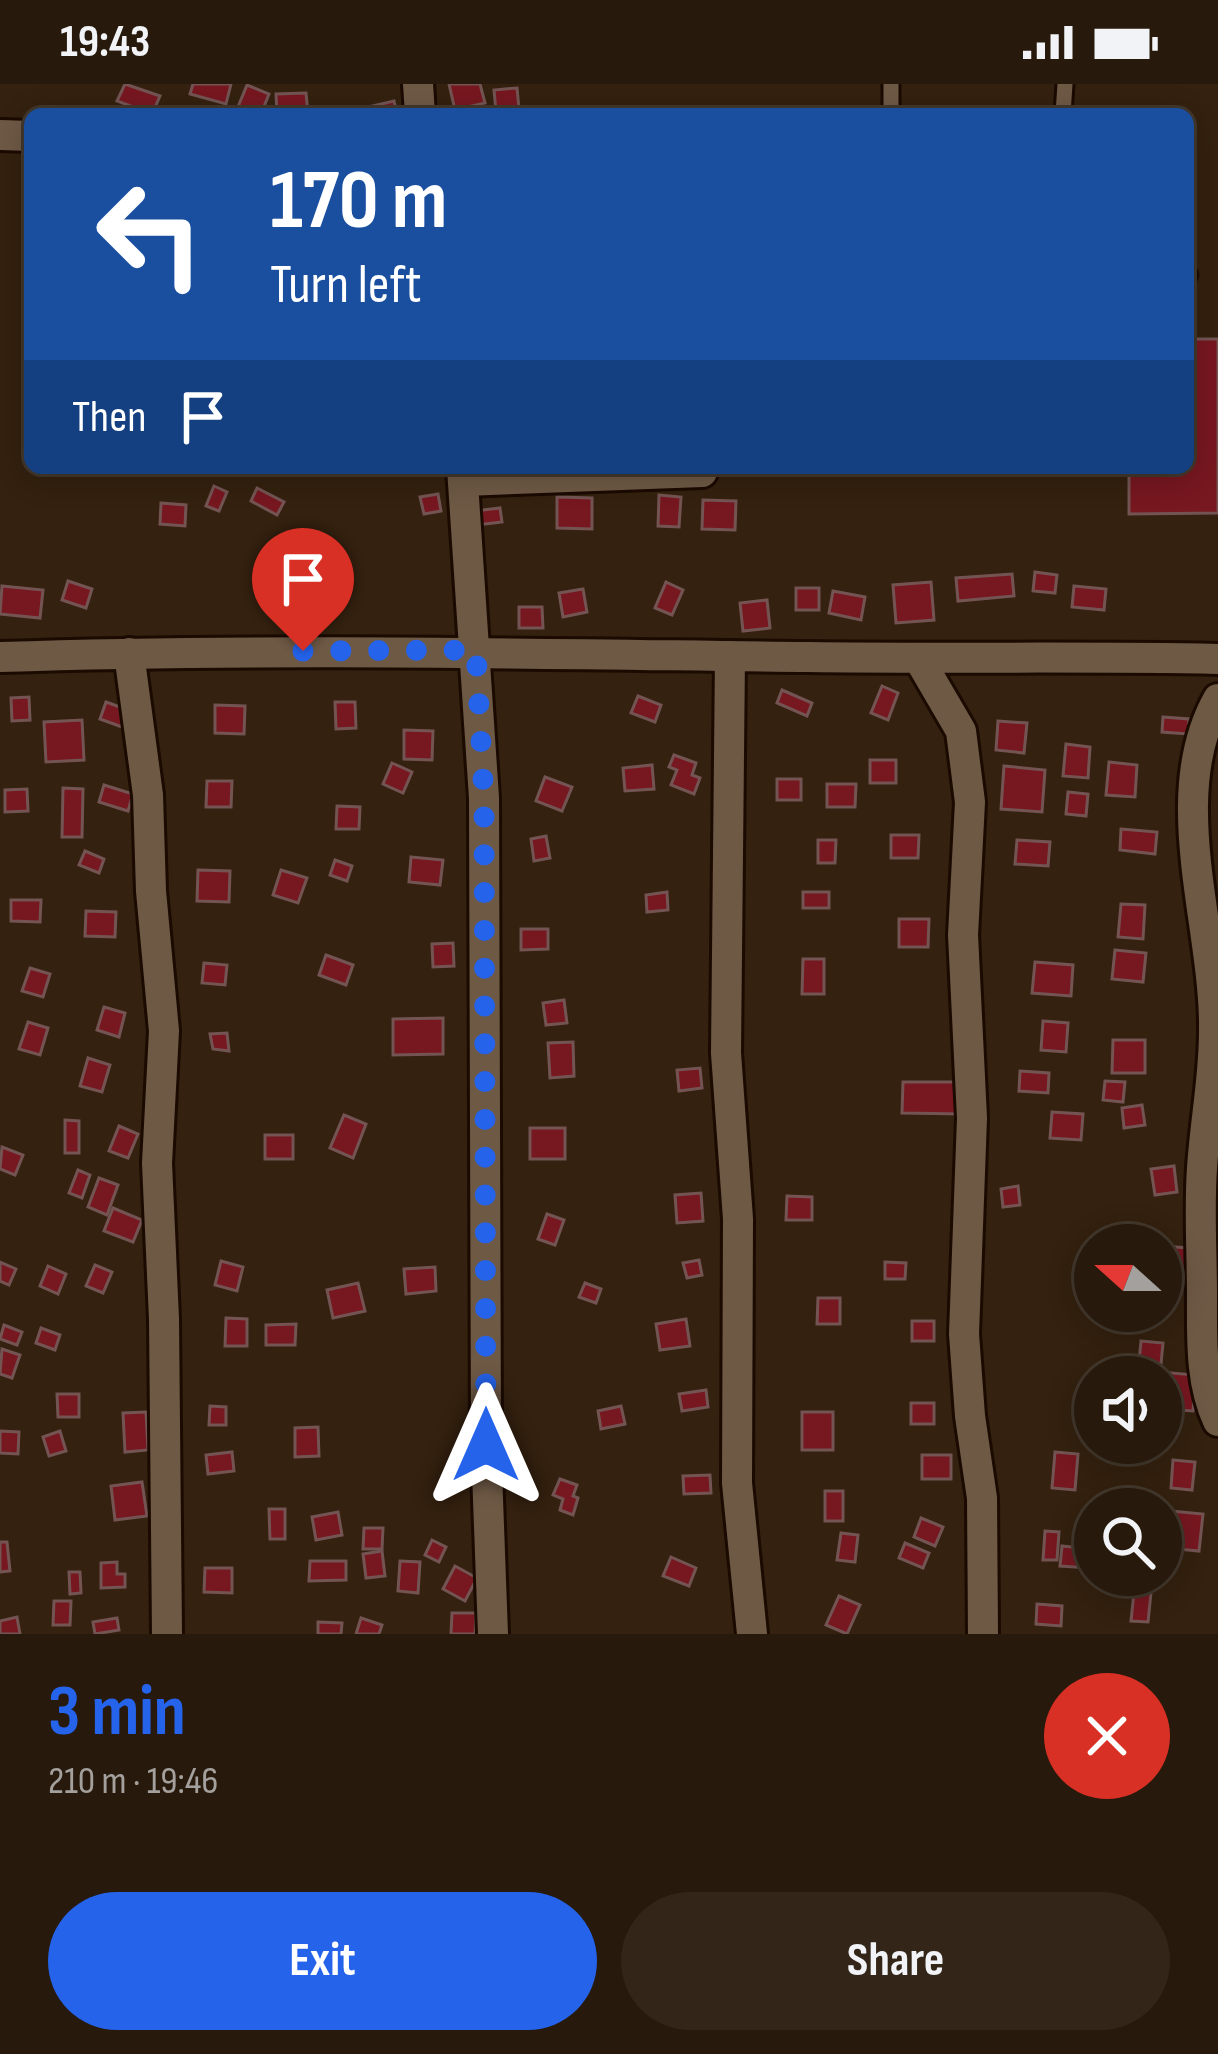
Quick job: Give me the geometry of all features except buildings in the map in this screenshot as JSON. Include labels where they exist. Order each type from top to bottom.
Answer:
[{"type":"street","points":[[462,474],[484,798],[486,1421],[493,1634]]},
{"type":"street","points":[[0,657],[476,650],[1218,659]]},
{"type":"street","points":[[129,653],[148,795],[164,1031],[157,1177],[164,1319],[167,1634]]},
{"type":"street","points":[[730,656],[725,1053],[738,1219],[737,1483],[752,1634]]},
{"type":"street","points":[[920,658],[962,731],[970,802],[963,935],[972,1118],[964,1334],[982,1498],[983,1634]]},
{"type":"street","points":[[1218,699],[1204,730],[1195,787],[1200,915],[1214,1021],[1202,1171],[1202,1341],[1204,1375],[1218,1421]]},
{"type":"route","points":[[303,651],[476,650],[484,798],[486,1445]]}]
